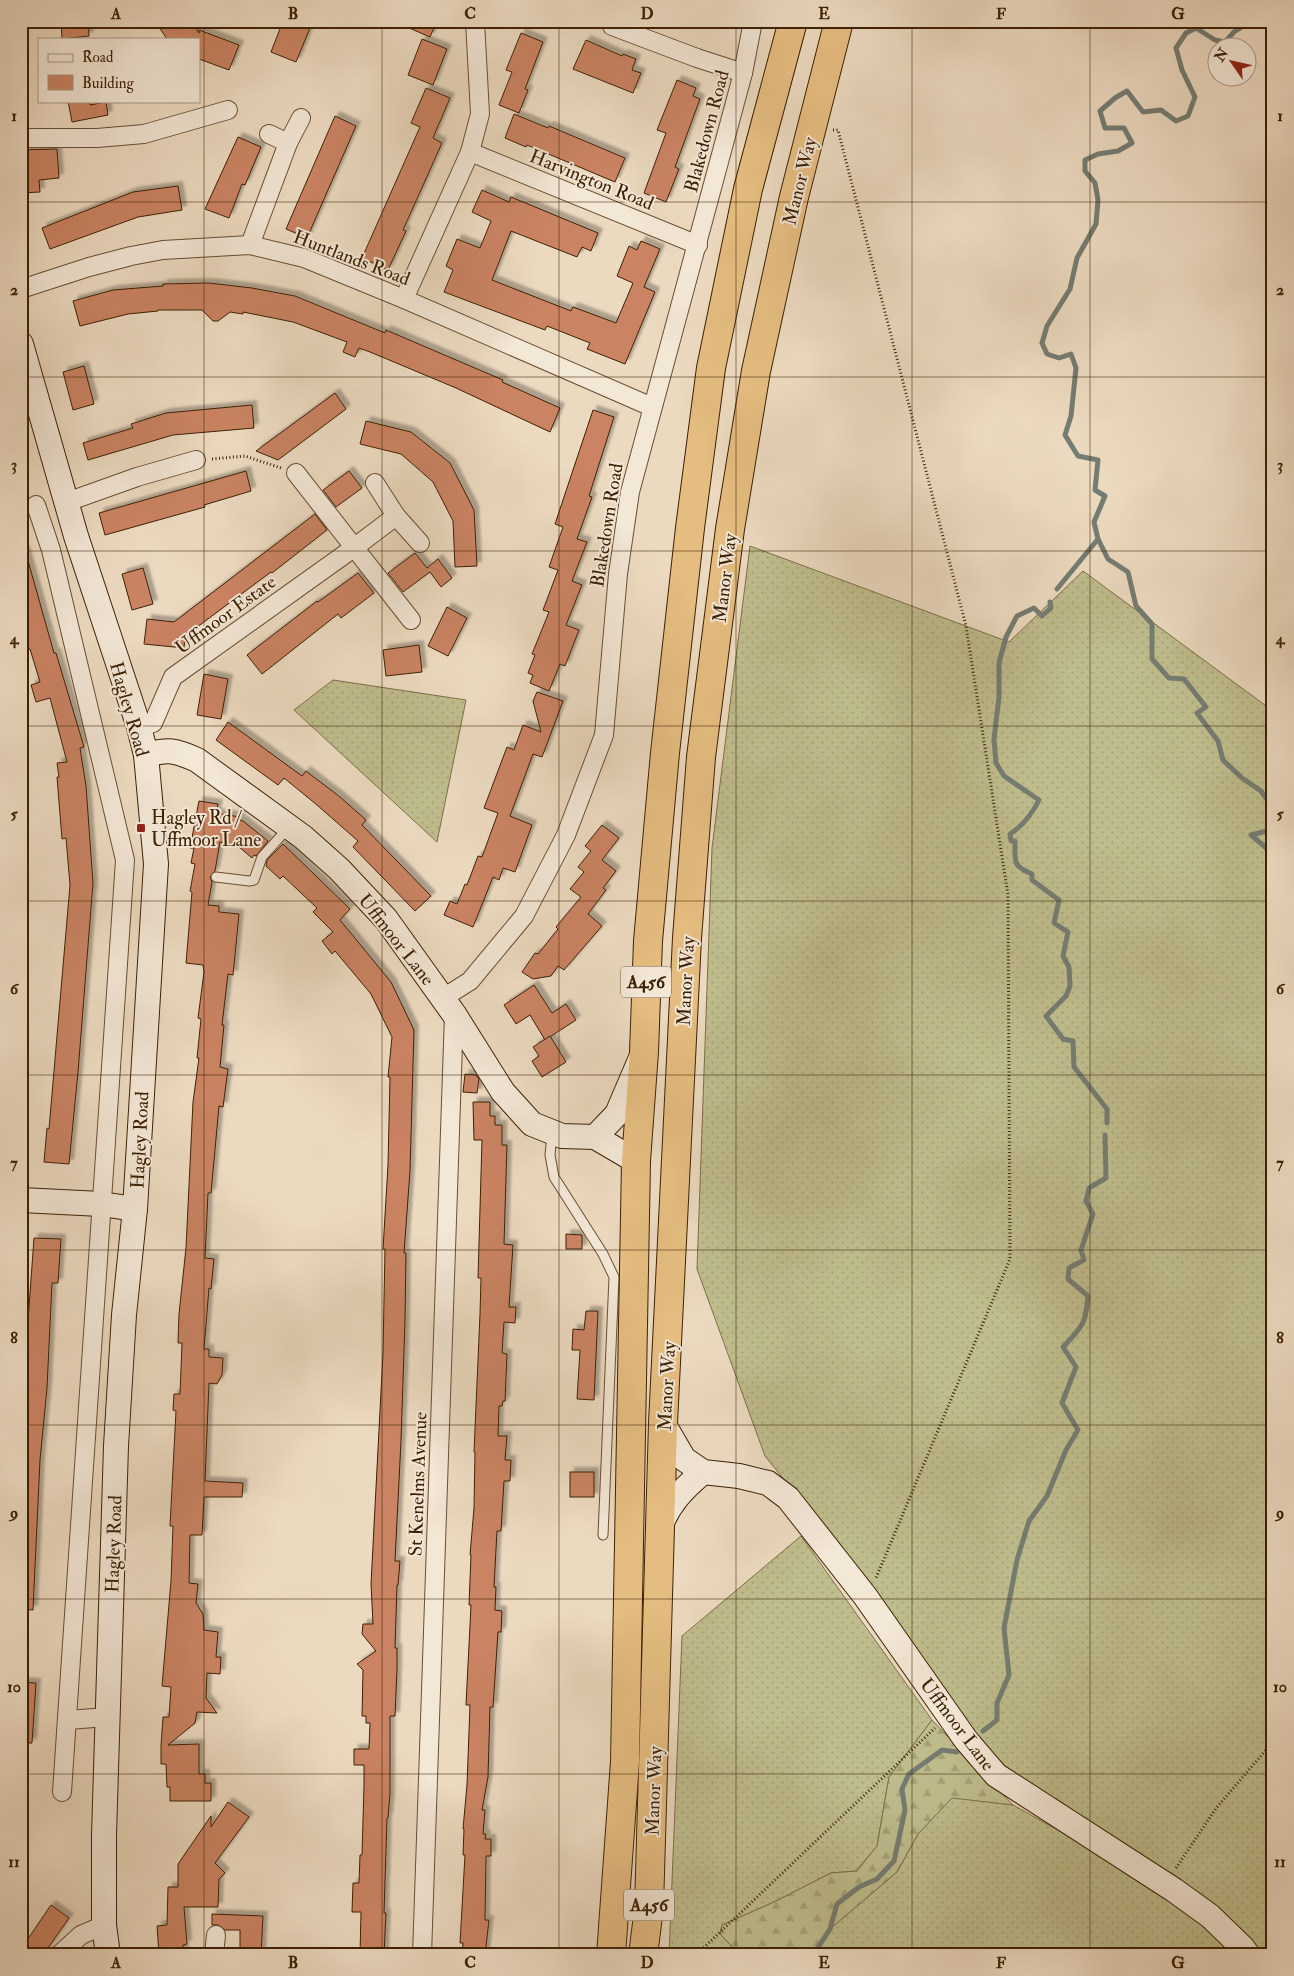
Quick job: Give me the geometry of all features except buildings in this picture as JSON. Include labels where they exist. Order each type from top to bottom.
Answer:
[{"type":"highway","name":"Manor Way","points":[[611,1955],[625,1762],[636,1162],[644,1052],[648,941],[665,753],[690,528],[710,377],[748,189],[792,21]]},
{"type":"highway","name":"Manor Way","points":[[643,1955],[649,1900],[663,1424],[687,938],[701,757],[730,529],[756,371],[794,198],[839,21]]},
{"type":"street","points":[[404,299],[470,152],[480,114],[475,21]]},
{"type":"street","name":"Blakedown Road","points":[[448,1006],[524,916],[566,835],[604,735],[618,574],[630,492],[743,73],[753,21]]},
{"type":"street","points":[[612,26],[634,27],[697,58],[743,73]]},
{"type":"street","points":[[21,138],[96,138],[144,134],[228,110]]},
{"type":"street","points":[[250,245],[288,144],[301,118]]},
{"type":"street","points":[[269,134],[288,144]]},
{"type":"street","name":"Harvington Road","points":[[470,152],[698,245]]},
{"type":"street","name":"Huntlands Road","points":[[21,289],[89,267],[131,256],[163,250],[250,245],[304,258],[404,299],[652,407]]},
{"type":"street","name":"Hagley Road","points":[[21,344],[29,401],[67,502],[76,536],[146,755],[156,864],[135,1209],[124,1315],[116,1446],[107,1717],[104,1925],[108,1955]]},
{"type":"street","points":[[67,502],[137,477],[196,460]]},
{"type":"street","points":[[296,473],[411,620]]},
{"type":"street","points":[[374,484],[396,516],[420,543]]},
{"type":"street","name":"Hagley Road","points":[[36,505],[51,550],[125,860],[62,1792]]},
{"type":"street","name":"Uffmoor Estate","points":[[138,727],[153,723],[173,677],[396,516]]},
{"type":"street","points":[[51,550],[76,536]]},
{"type":"street","name":"Uffmoor Lane","points":[[146,755],[159,752],[178,752],[197,760],[290,827],[339,869],[386,919],[448,1006],[503,1092],[532,1124],[552,1134],[595,1137],[636,1162]]},
{"type":"street","name":"St Kenelms Avenue","points":[[422,1955],[448,1006]]},
{"type":"street","points":[[595,1137],[618,1114],[644,1052]]},
{"type":"street","points":[[21,1200],[101,1204],[135,1209]]},
{"type":"street","name":"Uffmoor Lane","points":[[663,1424],[684,1459],[703,1472],[739,1476],[768,1483],[788,1498],[865,1596],[966,1740],[996,1775],[1165,1884],[1210,1916],[1248,1955]]},
{"type":"street","points":[[660,1527],[667,1509],[682,1490],[703,1472]]},
{"type":"street","points":[[68,1720],[107,1717]]},
{"type":"street","points":[[59,1955],[81,1935],[104,1925]]},
{"type":"street","points":[[214,1955],[216,1935]]},
{"type":"lane","points":[[216,876],[249,881],[254,880],[262,857],[290,827]]},
{"type":"lane","points":[[552,1134],[550,1156],[554,1177],[603,1254],[614,1277],[603,1535]]},
{"type":"path","points":[[812,126],[838,130],[964,616],[1008,895],[1010,1259],[871,1589],[865,1596]]},
{"type":"path","points":[[196,460],[244,456],[296,473]]},
{"type":"path","points":[[696,1955],[949,1716]]},
{"type":"path","points":[[1165,1884],[1217,1806],[1273,1742]]},
{"type":"green space","points":[[750,546],[1009,642],[1083,571],[1273,711],[1273,1955],[1257,1955],[1015,1779],[975,1741],[876,1594],[765,1456],[697,1269],[712,848]]},
{"type":"green space","points":[[333,680],[466,700],[437,842],[294,710]]},
{"type":"green space","points":[[801,1536],[932,1720],[889,1777],[877,1846],[856,1871],[831,1873],[774,1902],[722,1925],[720,1934],[740,1955],[669,1955],[682,1636]]},
{"type":"green space","points":[[932,1720],[1013,1805],[952,1798],[918,1834],[897,1872],[830,1929],[813,1955],[740,1955],[720,1934],[722,1925],[774,1902],[831,1873],[857,1871],[877,1846],[889,1777]]},
{"type":"green space","points":[[952,1797],[1013,1805],[1122,1866],[1177,1903],[1230,1948],[1235,1955],[813,1955],[830,1929],[897,1872],[918,1834]]},
{"type":"waterway","points":[[1251,21],[1234,32],[1225,42],[1215,40],[1196,28],[1186,33],[1176,48],[1182,70],[1195,97],[1188,116],[1176,121],[1161,110],[1143,112],[1127,91],[1115,98],[1100,111],[1105,128],[1124,128],[1132,143],[1118,151],[1098,154],[1085,160],[1085,171],[1095,183],[1098,200],[1096,224],[1077,258],[1070,289],[1047,326],[1042,343],[1047,354],[1059,358],[1071,354],[1076,368],[1071,416],[1065,435],[1078,456],[1098,460],[1095,490],[1105,496],[1094,522],[1098,539],[1108,559],[1128,572],[1136,606],[1152,624],[1152,659],[1169,678],[1184,679],[1206,707],[1197,713],[1218,741],[1223,760],[1242,778],[1261,791],[1273,808]]},
{"type":"waterway","points":[[1057,589],[1098,539]]},
{"type":"waterway","points":[[1050,602],[1051,608],[1042,616],[1034,608],[1017,616],[1006,637],[999,663],[999,697],[994,739],[996,763],[1004,776],[1039,800],[1027,819],[1010,834],[1011,841],[1015,841],[1016,862],[1021,868],[1032,874],[1032,880],[1059,900],[1054,923],[1068,932],[1063,956],[1069,967],[1070,986],[1066,996],[1046,1016],[1063,1039],[1073,1041],[1074,1067],[1107,1109],[1107,1123]]},
{"type":"waterway","points":[[1273,817],[1271,830],[1251,835],[1271,852],[1273,857]]},
{"type":"waterway","points":[[983,1731],[997,1720],[997,1703],[1009,1675],[1004,1628],[1017,1560],[1029,1521],[1047,1496],[1066,1450],[1078,1430],[1062,1403],[1076,1367],[1063,1347],[1075,1335],[1082,1324],[1086,1313],[1088,1296],[1068,1279],[1069,1268],[1084,1260],[1081,1250],[1093,1214],[1086,1201],[1089,1188],[1106,1178],[1105,1135]]},
{"type":"waterway","points":[[813,1955],[830,1929],[837,1904],[859,1887],[877,1879],[894,1861],[905,1810],[902,1789],[909,1774],[942,1750],[957,1752]]},
{"type":"place","name":"Hagley Rd / Uffmoor Lane","points":[[141,828]]}]
